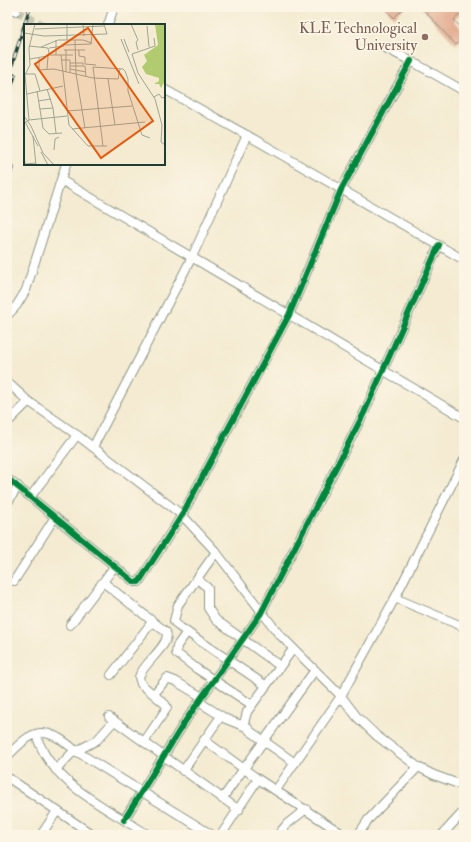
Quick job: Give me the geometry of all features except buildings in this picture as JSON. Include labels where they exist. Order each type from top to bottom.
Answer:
[{"type":"street","points":[[108,24],[114,7]]},
{"type":"street","points":[[381,46],[411,61],[464,92]]},
{"type":"street","points":[[7,478],[136,583],[139,582],[182,515],[289,315],[341,190],[411,61]]},
{"type":"street","points":[[165,90],[464,260]]},
{"type":"street","points":[[93,447],[192,257],[247,135]]},
{"type":"street","points":[[7,316],[17,306],[26,290],[66,165]]},
{"type":"street","points":[[61,180],[382,372],[464,418]]},
{"type":"street","points":[[124,820],[163,756],[261,613],[364,413],[439,245]]},
{"type":"street","points":[[7,382],[29,402],[77,435],[182,515],[216,552],[261,613],[293,649],[341,696],[357,717],[377,736],[418,767],[434,775],[464,786]]},
{"type":"street","points":[[7,423],[29,402]]},
{"type":"street","points":[[31,496],[77,435]]},
{"type":"street","points":[[276,790],[341,696],[395,598],[464,460]]},
{"type":"street","points":[[7,504],[18,486]]},
{"type":"street","points":[[14,581],[55,517]]},
{"type":"street","points":[[216,552],[178,605],[174,615],[174,620],[188,632],[265,685]]},
{"type":"street","points":[[70,625],[115,566]]},
{"type":"street","points":[[197,579],[208,588],[206,602],[209,612],[221,625],[280,666]]},
{"type":"street","points":[[103,582],[166,632],[168,638],[144,667],[139,677],[141,684],[165,704],[166,711],[144,742]]},
{"type":"street","points":[[395,598],[464,627]]},
{"type":"street","points":[[111,675],[152,622]]},
{"type":"street","points":[[188,632],[177,646],[176,653],[252,705]]},
{"type":"street","points":[[246,727],[244,718],[265,685],[293,649]]},
{"type":"street","points":[[222,799],[315,670]]},
{"type":"street","points":[[154,694],[167,678],[175,680],[221,716],[246,727],[264,742],[295,763]]},
{"type":"street","points":[[183,770],[221,716]]},
{"type":"street","points":[[56,770],[68,756],[97,740],[111,719],[239,810]]},
{"type":"street","points":[[7,757],[25,739],[36,734],[52,733],[63,739],[76,751],[212,835]]},
{"type":"street","points":[[36,734],[42,751],[56,770],[97,803],[148,835]]},
{"type":"street","points":[[204,740],[258,779],[344,835]]},
{"type":"street","points":[[358,835],[368,820],[418,767]]},
{"type":"street","points":[[7,776],[93,835]]},
{"type":"street","points":[[222,835],[258,779]]},
{"type":"street","points":[[278,835],[287,824],[306,809]]},
{"type":"street","points":[[41,835],[57,811]]},
{"type":"street","points":[[442,835],[464,811]]},
{"type":"tunnel","points":[[16,11],[41,24]]},
{"type":"railway","points":[[25,24],[30,7]]},
{"type":"railway","points":[[7,81],[24,26]]},
{"type":"railway","points":[[7,100],[15,75]]},
{"type":"cycle path","points":[[7,478],[134,582],[139,582],[182,515],[289,315],[341,190],[411,61]]},
{"type":"cycle path","points":[[124,820],[186,720],[261,613],[364,413],[439,245]]},
{"type":"place","name":"KLE Technological University","points":[[425,37]]}]
